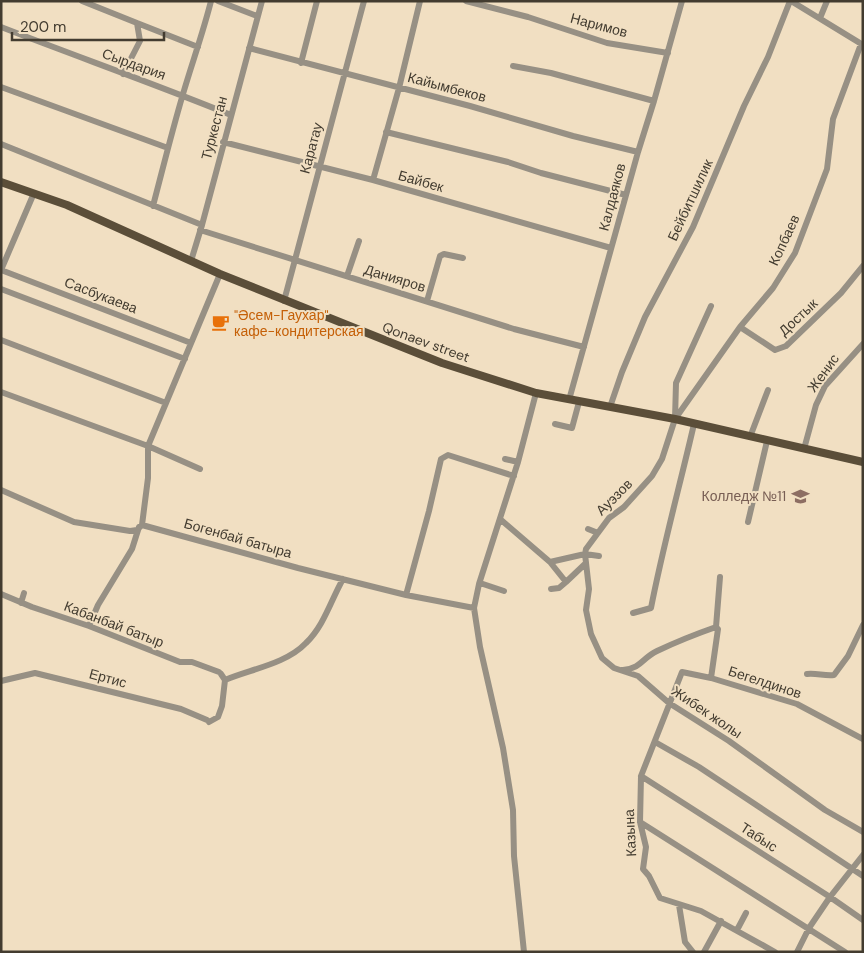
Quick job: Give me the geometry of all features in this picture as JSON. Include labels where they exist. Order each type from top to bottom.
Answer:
[{"type":"main road","name":"Qonaev street","points":[[1,182],[67,205],[284,301],[442,363],[536,393],[675,419],[863,462]]},
{"type":"street","points":[[82,1],[198,47]]},
{"type":"street","points":[[153,206],[211,1]]},
{"type":"street","points":[[218,1],[257,16]]},
{"type":"street","name":"Туркестан","points":[[191,261],[262,1]]},
{"type":"street","points":[[301,63],[317,1]]},
{"type":"street","name":"Каратау","points":[[284,301],[364,1]]},
{"type":"street","points":[[373,180],[399,88],[420,1]]},
{"type":"street","name":"Наримов","points":[[466,1],[528,17],[607,43],[668,53]]},
{"type":"street","name":"Калдаяков","points":[[569,400],[682,1]]},
{"type":"street","points":[[791,1],[862,44]]},
{"type":"street","name":"Бейбитшилик","points":[[610,407],[622,372],[645,317],[693,228],[744,106],[768,57],[791,1]]},
{"type":"street","points":[[820,18],[827,1]]},
{"type":"street","points":[[123,74],[140,41],[137,23]]},
{"type":"street","name":"Сырдария","points":[[1,27],[183,95],[231,115]]},
{"type":"street","name":"Копбаев","points":[[675,419],[740,327],[773,288],[795,254],[827,169],[833,119],[862,44]]},
{"type":"street","name":"Кайымбеков","points":[[249,48],[638,152]]},
{"type":"street","points":[[514,66],[551,73],[654,101]]},
{"type":"street","points":[[1,86],[168,148]]},
{"type":"street","points":[[386,132],[508,162],[541,173],[626,195]]},
{"type":"street","name":"Байбек","points":[[223,142],[373,180],[611,248]]},
{"type":"street","name":"Данияров","points":[[1,144],[153,206],[201,228],[294,260],[514,329],[584,348]]},
{"type":"street","points":[[1,270],[34,193]]},
{"type":"street","points":[[347,276],[359,241]]},
{"type":"street","points":[[427,301],[440,256],[444,254],[463,258]]},
{"type":"street","name":"Достык","points":[[740,327],[775,350],[779,350],[786,346],[841,293],[863,266]]},
{"type":"street","name":"Сасбукаева","points":[[1,270],[191,343]]},
{"type":"street","points":[[89,626],[98,605],[132,549],[141,526],[148,478],[148,446],[220,274]]},
{"type":"street","points":[[1,290],[185,359]]},
{"type":"street","points":[[675,419],[676,384],[711,306]]},
{"type":"street","points":[[1,340],[166,403]]},
{"type":"street","name":"Женис","points":[[804,449],[816,405],[825,386],[863,344]]},
{"type":"street","points":[[750,437],[768,390]]},
{"type":"street","points":[[1,392],[148,446],[200,470]]},
{"type":"street","points":[[524,952],[515,864],[513,810],[503,748],[480,647],[474,608],[480,583],[514,476],[536,393]]},
{"type":"street","points":[[555,424],[572,428],[579,402]]},
{"type":"street","name":"Ауэзов","points":[[585,554],[586,549],[609,518],[624,507],[652,476],[662,459],[675,419]]},
{"type":"street","points":[[633,613],[651,608],[662,552],[694,424]]},
{"type":"street","points":[[748,522],[767,441]]},
{"type":"street","points":[[406,594],[442,459],[448,455],[514,476]]},
{"type":"street","points":[[505,459],[518,462]]},
{"type":"street","name":"Богенбай батыра","points":[[1,490],[74,522],[130,531],[137,530],[141,526],[289,566],[474,608]]},
{"type":"street","points":[[500,520],[550,562],[566,582]]},
{"type":"street","points":[[588,529],[598,533]]},
{"type":"street","points":[[550,562],[585,554],[599,556]]},
{"type":"street","name":"Жибек жолы","points":[[585,554],[589,589],[586,610],[591,634],[602,658],[614,668],[638,676],[669,704],[729,741],[825,810],[863,832]]},
{"type":"street","points":[[551,589],[559,588],[586,562]]},
{"type":"street","points":[[710,678],[718,629],[716,627],[720,577]]},
{"type":"street","points":[[225,680],[289,656],[306,643],[326,615],[343,579]]},
{"type":"street","points":[[480,583],[504,591]]},
{"type":"street","points":[[21,603],[24,593]]},
{"type":"street","name":"Кабанбай батыр","points":[[1,594],[180,662],[192,662],[220,673],[225,680]]},
{"type":"street","points":[[807,674],[834,675],[848,656],[863,625]]},
{"type":"street","points":[[620,670],[634,669],[654,652],[696,633],[716,627]]},
{"type":"street","name":"Бегелдинов","points":[[682,672],[710,678],[797,704],[863,739]]},
{"type":"street","name":"Казына","points":[[682,672],[641,776],[640,822],[646,847],[643,869],[649,876],[660,898],[701,911],[775,952]]},
{"type":"street","name":"Ертис","points":[[1,681],[35,673],[181,709],[208,721],[218,717],[222,706],[225,680]]},
{"type":"street","name":"Табыс","points":[[655,742],[676,753],[863,876]]},
{"type":"street","name":"Табыс","points":[[641,776],[863,920]]},
{"type":"street","points":[[640,822],[810,928],[845,952]]},
{"type":"street","points":[[797,952],[830,897],[863,855]]},
{"type":"street","points":[[679,905],[685,942],[693,952]]},
{"type":"street","points":[[737,930],[746,913]]},
{"type":"street","points":[[704,952],[720,921]]},
{"type":"place","name":"\"Әсем-Гаухар\" кафе-кондитерская","points":[[220,323]]},
{"type":"place","name":"Колледж №11","points":[[800,496]]}]
